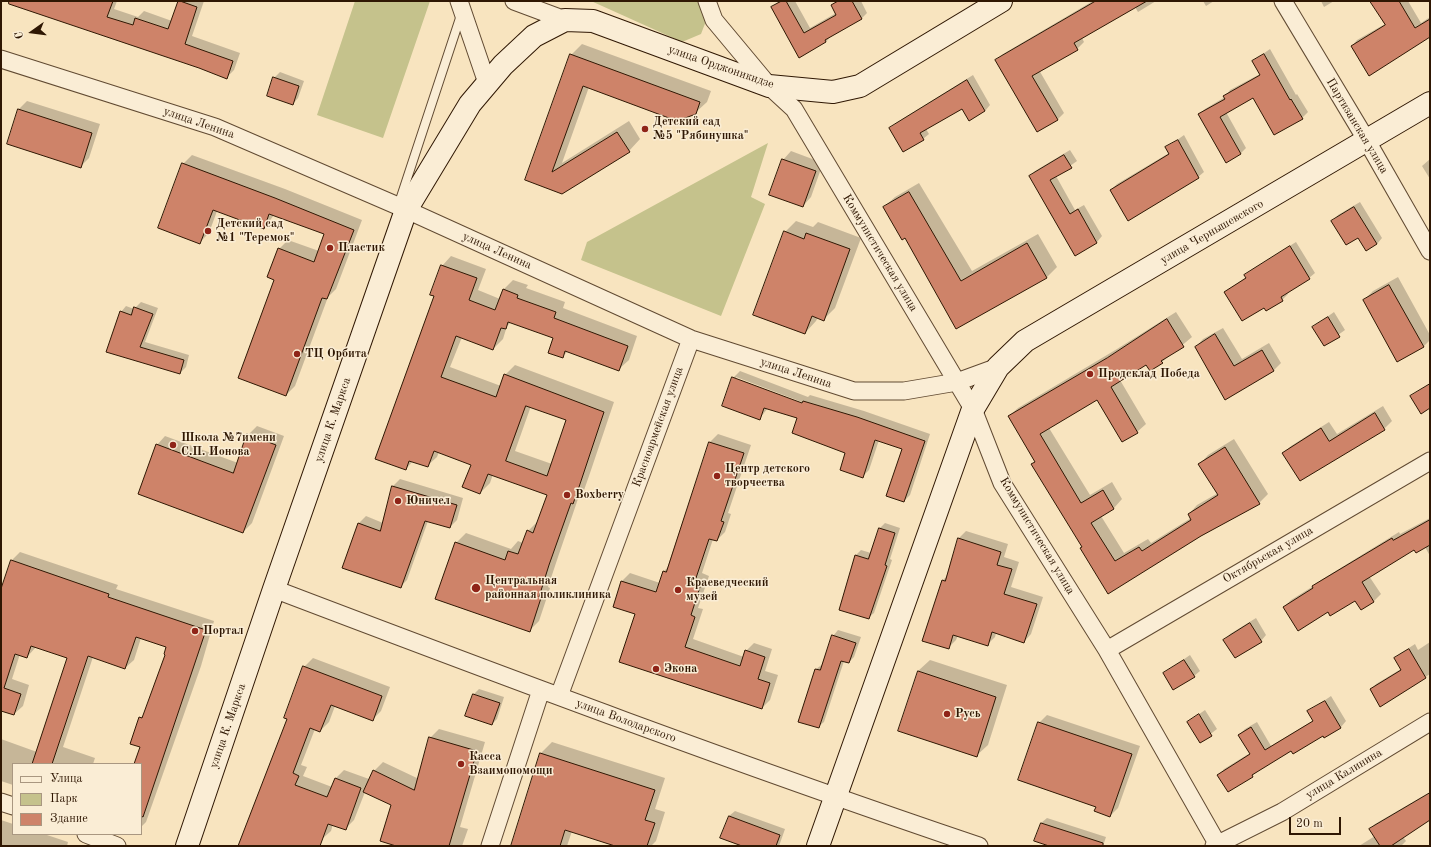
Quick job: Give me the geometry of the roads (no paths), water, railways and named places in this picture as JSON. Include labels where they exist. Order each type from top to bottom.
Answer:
[{"type":"main road","name":"улица Орджоникидзе","points":[[565,20],[593,21],[769,86],[833,92],[860,86],[1001,1]]},
{"type":"main road","name":"улица К. Маркса","points":[[187,846],[402,208],[470,104],[503,65],[534,36],[565,20]]},
{"type":"main road","name":"улица Чернышевского","points":[[818,846],[973,409],[998,367],[1025,341],[1430,103]]},
{"type":"street","points":[[514,1],[565,20]]},
{"type":"street","name":"Коммунистическая улица","points":[[707,1],[714,20],[769,86],[794,109],[973,409],[1002,483],[1107,650],[1216,845]]},
{"type":"street","name":"Партизанская улица","points":[[1283,1],[1367,141],[1430,251]]},
{"type":"street","points":[[461,6],[487,84]]},
{"type":"street","name":"улица Ленина","points":[[1,59],[215,127],[402,208],[691,339],[854,391],[904,391],[957,382],[998,367]]},
{"type":"street","name":"Красноармейская улица","points":[[559,696],[691,339]]},
{"type":"street","name":"Октябрьская улица","points":[[1107,650],[1430,461]]},
{"type":"street","name":"улица Володарского","points":[[274,589],[541,690],[835,797],[980,846]]},
{"type":"street","points":[[490,846],[541,690]]},
{"type":"street","name":"улица Калинина","points":[[1216,845],[1282,812],[1430,722]]},
{"type":"street","points":[[1,802],[12,806]]},
{"type":"street","points":[[89,835],[117,846]]},
{"type":"lane","points":[[402,208],[461,6]]},
{"type":"place","name":"Детский сад №5 \"Рябинушка\"","points":[[645,129]]},
{"type":"place","name":"Детский сад №1 \"Теремок\"","points":[[208,231]]},
{"type":"place","name":"Пластик","points":[[330,248]]},
{"type":"place","name":"ТЦ Орбита","points":[[297,354]]},
{"type":"place","name":"Продсклад Победа","points":[[1090,374]]},
{"type":"place","name":"Школа №7имени С.П. Ионова","points":[[173,445]]},
{"type":"place","name":"Центр детского творчества","points":[[717,476]]},
{"type":"place","name":"Boxberry","points":[[567,495]]},
{"type":"place","name":"Юничел","points":[[398,501]]},
{"type":"place","name":"Центральная районная поликлиника","points":[[476,588]]},
{"type":"place","name":"Краеведческий музей","points":[[678,590]]},
{"type":"place","name":"Портал","points":[[195,631]]},
{"type":"place","name":"Экона","points":[[656,669]]},
{"type":"place","name":"Русь","points":[[947,714]]},
{"type":"place","name":"Касса Взаимопомощи","points":[[461,764]]}]
